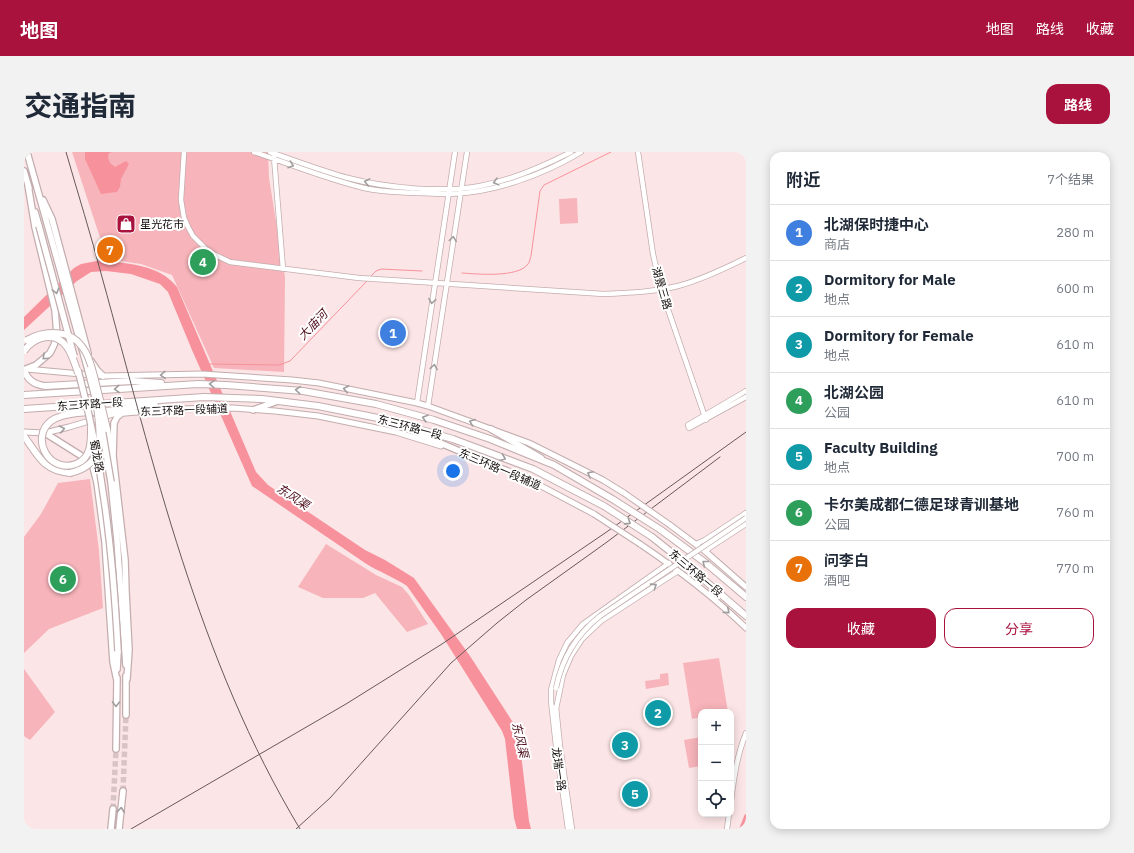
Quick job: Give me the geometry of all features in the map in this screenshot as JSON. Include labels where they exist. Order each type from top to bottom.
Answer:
[{"type":"highway","points":[[24,343],[35,336],[53,332],[71,337],[78,341],[83,347],[90,363],[107,429],[110,447],[111,482]]},
{"type":"highway","points":[[24,350],[28,345],[40,338],[52,337],[60,340],[66,345],[71,354],[78,373]]},
{"type":"highway","points":[[24,370],[32,382],[39,385],[62,386],[132,381],[182,385]]},
{"type":"highway","name":"东三环路一段","points":[[24,395],[198,384],[226,385],[303,390],[376,404],[434,420],[490,439],[554,465],[614,500],[661,530],[707,564],[746,597]]},
{"type":"highway","name":"东三环路一段","points":[[24,409],[204,397],[278,401],[318,406],[383,419],[453,439],[533,469],[604,506],[652,537],[746,616]]},
{"type":"highway","points":[[91,427],[91,443],[85,458],[79,463],[64,466],[51,461],[43,448],[42,439],[43,430],[51,420],[60,416],[77,413],[118,410],[183,398]]},
{"type":"highway","points":[[24,436],[43,463],[60,472],[79,471],[88,465],[99,448],[100,438],[98,406]]},
{"type":"main road","points":[[27,152],[36,183],[52,219],[87,351],[92,362],[103,376]]},
{"type":"main road","name":"蜀龙路","points":[[24,171],[78,373],[91,427],[107,515],[114,586],[118,651],[116,749]]},
{"type":"main road","name":"蜀龙路","points":[[36,183],[98,406],[111,482],[127,680],[126,715]]},
{"type":"main road","points":[[24,370],[44,359],[50,353],[54,345],[57,329],[55,309],[35,227],[28,185]]},
{"type":"main road","points":[[24,370],[103,376],[202,374],[286,379],[319,383],[428,406],[529,443],[603,480],[670,524],[706,552],[746,587]]},
{"type":"main road","points":[[253,410],[278,401]]},
{"type":"main road","name":"东三环路一段辅道","points":[[24,432],[45,433],[69,428],[112,414],[174,409],[216,408],[275,411],[318,416],[396,432],[464,453],[526,478],[594,514],[669,563],[746,628]]},
{"type":"main road","points":[[122,414],[117,417],[114,423],[113,456],[124,553],[129,650],[127,680]]},
{"type":"main road","points":[[383,419],[464,453]]},
{"type":"main road","points":[[491,429],[554,465]]},
{"type":"main road","points":[[45,433],[88,460],[93,468],[97,483],[105,542],[113,662],[117,681]]},
{"type":"main road","points":[[119,829],[123,791]]},
{"type":"main road","points":[[111,829],[112,809]]},
{"type":"street","points":[[184,152],[181,200],[184,218],[193,236],[209,252],[224,260],[255,266],[283,268],[359,278],[604,294],[641,292],[678,286],[715,273],[746,258]]},
{"type":"street","points":[[254,152],[344,183],[364,188],[392,192],[450,194],[460,190],[516,176],[548,164],[571,152]]},
{"type":"street","points":[[283,268],[273,152],[347,178],[365,182],[390,186],[450,188],[460,190],[483,190],[498,187],[548,169],[581,152]]},
{"type":"street","points":[[417,403],[450,194],[455,152]]},
{"type":"street","points":[[428,406],[467,152]]},
{"type":"street","name":"湖景三路","points":[[638,154],[653,254],[661,289],[705,418]]},
{"type":"street","points":[[705,418],[746,391]]},
{"type":"street","points":[[705,418],[746,397]]},
{"type":"street","points":[[696,544],[746,513]]},
{"type":"street","points":[[554,709],[558,676],[567,654],[575,640],[588,626],[606,612],[746,518]]},
{"type":"street","points":[[706,552],[709,548],[746,524]]},
{"type":"street","points":[[554,709],[551,690],[554,674],[561,656],[571,638],[583,624],[596,614],[669,563]]},
{"type":"street","points":[[554,709],[563,675],[571,656],[582,639],[601,621],[678,571]]},
{"type":"street","name":"龙瑞一路","points":[[554,709],[556,746],[568,829]]},
{"type":"street","name":"龙瑞一路","points":[[554,709],[572,829]]},
{"type":"street","points":[[734,781],[741,744],[746,733]]},
{"type":"street","points":[[727,829],[729,817]]},
{"type":"shaded area","points":[[72,152],[268,152],[269,178],[285,277],[284,372],[214,368],[172,275],[141,264],[107,259]]},
{"type":"shaded area","points":[[85,152],[112,152],[109,153],[108,157],[110,163],[115,167],[126,161],[129,164],[121,179],[120,187],[117,192],[101,194],[85,159]]},
{"type":"shaded area","points":[[577,198],[578,223],[560,224],[559,199]]},
{"type":"shaded area","points":[[102,260],[132,264],[152,269],[170,279],[177,287],[256,472],[268,485],[365,550],[385,560],[414,578],[470,656],[514,724],[519,737],[531,829],[517,829],[514,818],[505,739],[502,731],[441,634],[407,586],[365,563],[252,486],[168,292],[160,284],[131,274],[106,271],[91,272],[77,281],[24,330],[24,317],[74,268],[81,264]]},
{"type":"shaded area","points":[[90,479],[99,551],[103,608],[49,629],[24,653],[24,537],[41,514],[58,483]]},
{"type":"shaded area","points":[[326,544],[376,575],[402,587],[428,624],[407,632],[375,593],[363,598],[323,598],[298,587]]},
{"type":"shaded area","points":[[719,658],[728,709],[698,709],[698,718],[692,719],[683,663]]},
{"type":"shaded area","points":[[24,669],[55,712],[30,740],[24,736]]},
{"type":"shaded area","points":[[668,673],[669,685],[646,689],[645,681],[660,679],[660,674]]},
{"type":"shaded area","points":[[698,738],[698,766],[689,768],[684,740]]},
{"type":"waterway","name":"大庙河","points":[[462,273],[497,274],[516,271],[523,268],[529,263],[531,256],[540,191],[544,185],[611,152]]},
{"type":"waterway","name":"大庙河","points":[[370,277],[376,271],[381,269],[422,271]]},
{"type":"waterway","name":"大庙河","points":[[209,364],[279,365],[290,361],[367,281]]},
{"type":"waterway","points":[[741,829],[746,816]]},
{"type":"tunnel","points":[[123,791],[126,715]]},
{"type":"tunnel","points":[[113,809],[116,749]]},
{"type":"railway","points":[[66,152],[161,490],[182,560],[206,630],[233,698],[264,764],[300,829]]},
{"type":"railway","points":[[131,829],[346,704],[442,644],[608,531],[746,432]]},
{"type":"railway","points":[[296,829],[330,798],[451,663],[526,600],[607,542],[720,457]]},
{"type":"place","name":"星光花市","points":[[126,224]]},
{"type":"place","name":"问李白","points":[[110,250]]},
{"type":"place","name":"北湖公园","points":[[203,262]]},
{"type":"place","name":"北湖保时捷中心","points":[[393,333]]},
{"type":"place","name":"卡尔美成都仁德足球青训基地","points":[[63,579]]},
{"type":"place","name":"Dormitory for Male","points":[[658,713]]},
{"type":"place","name":"Dormitory for Female","points":[[625,745]]},
{"type":"place","name":"Faculty Building","points":[[635,794]]},
{"type":"water label","name":"东风渠","points":[[293,497]]},
{"type":"water label","name":"东风渠","points":[[520,740]]}]
